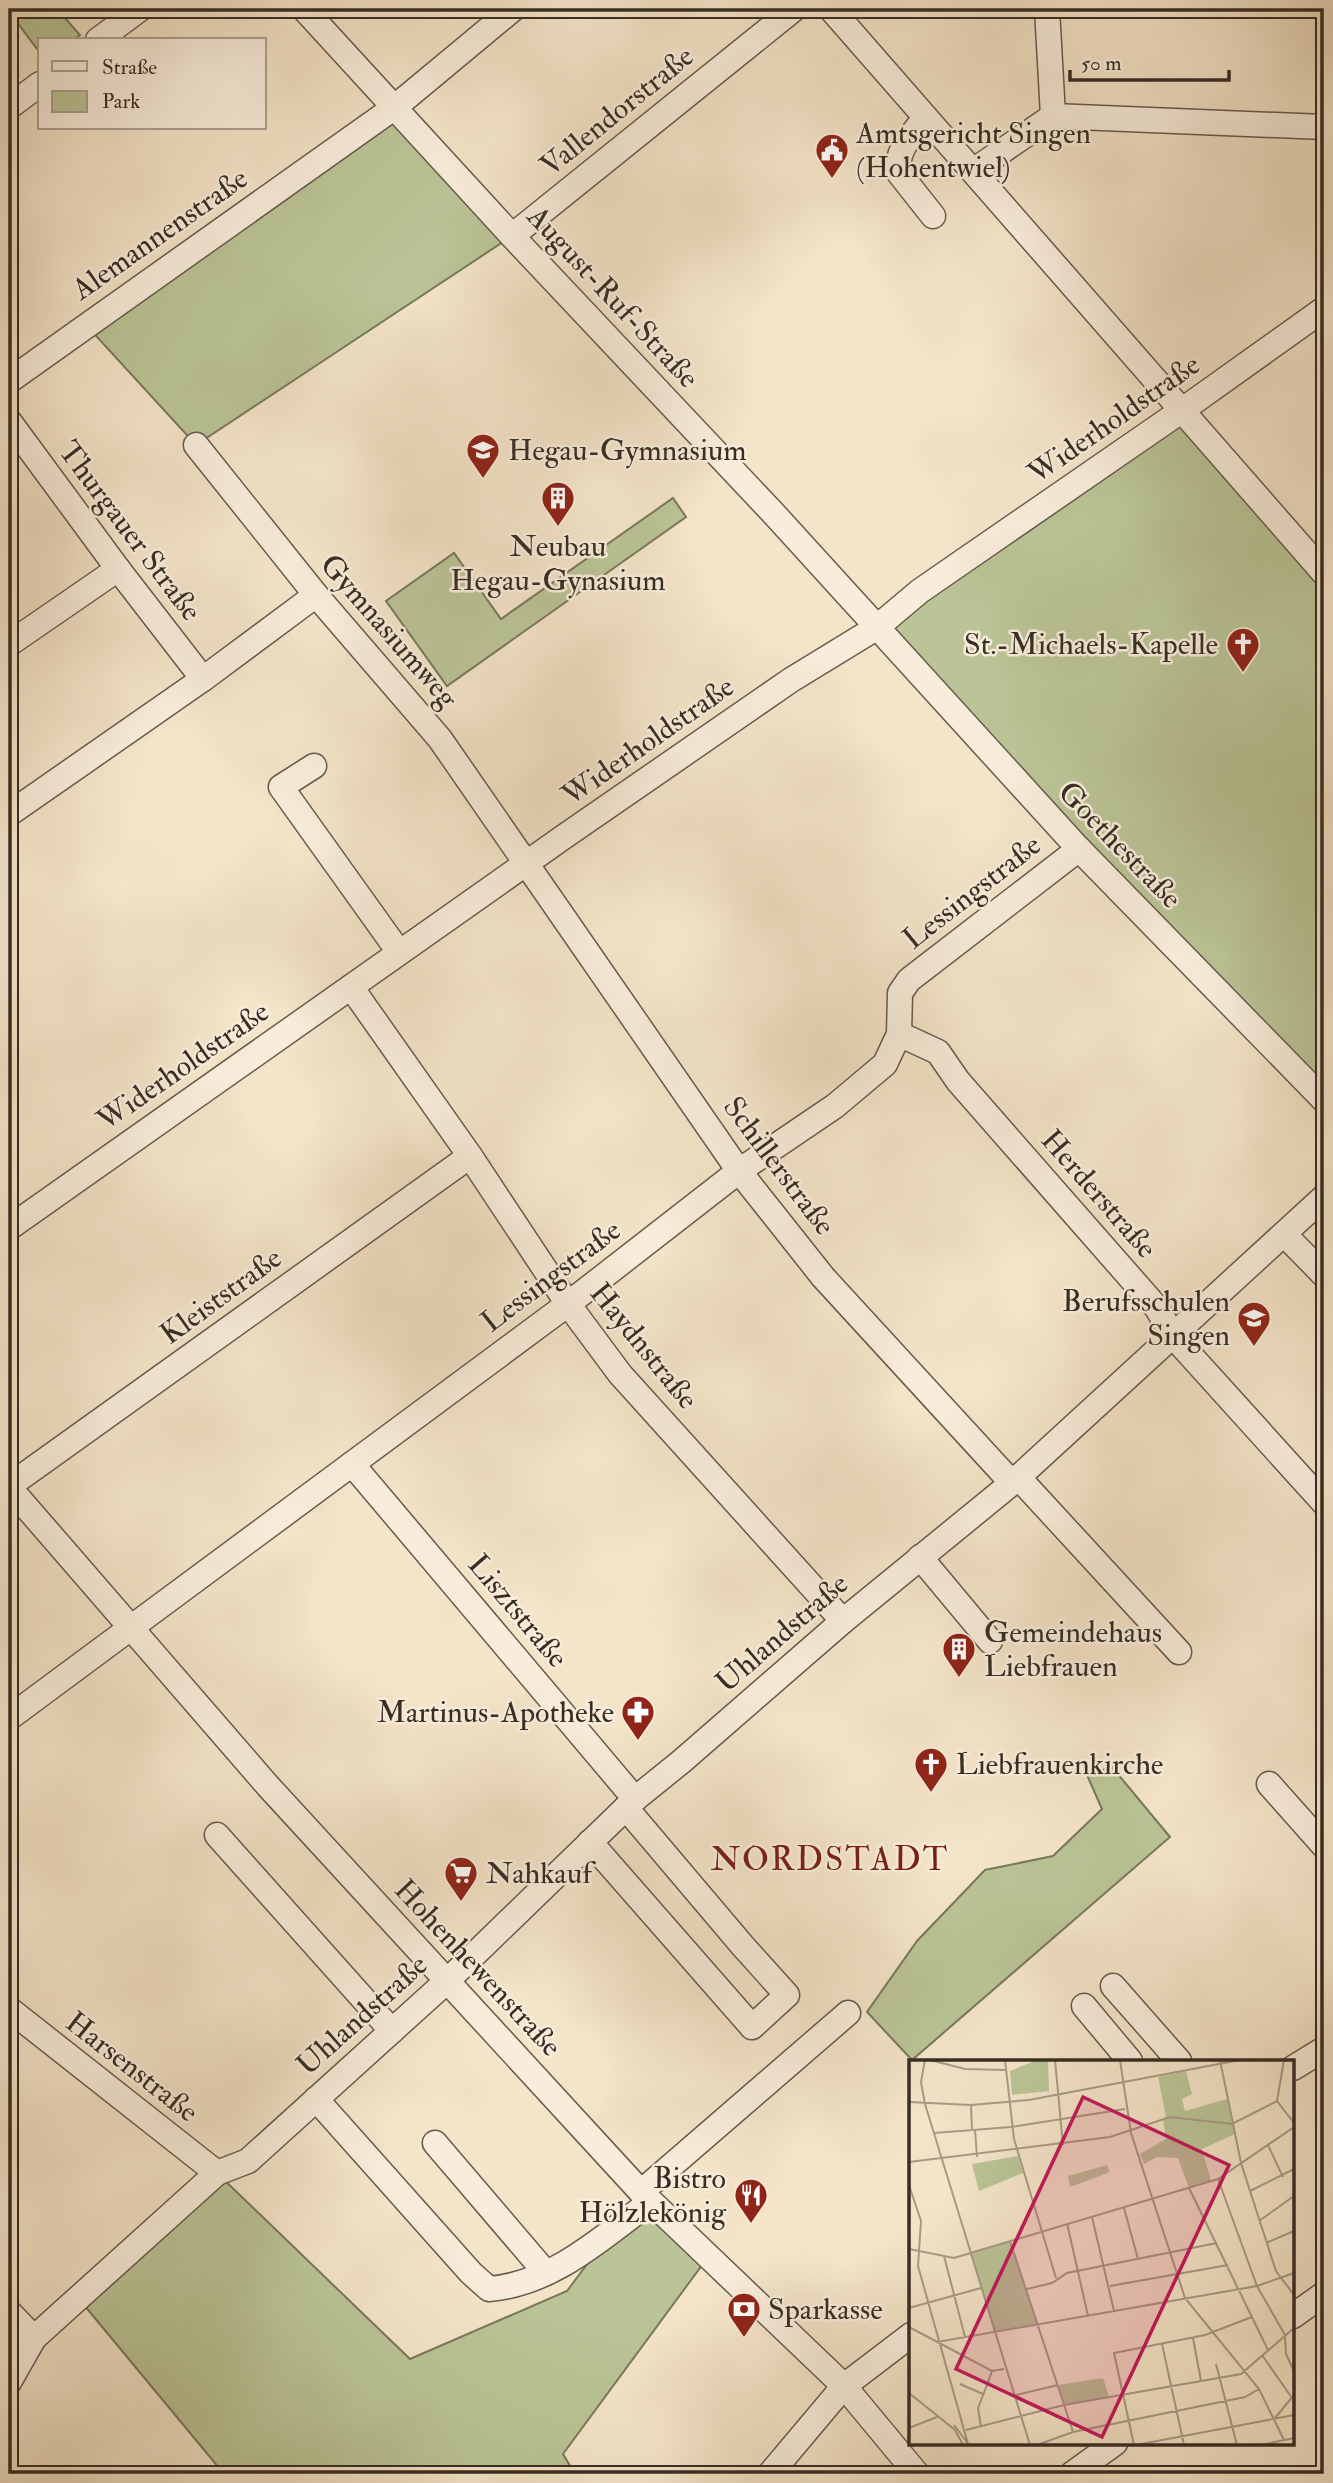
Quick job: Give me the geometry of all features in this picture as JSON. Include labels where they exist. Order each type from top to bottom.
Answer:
[{"type":"street","points":[[101,38],[140,9]]},
{"type":"street","name":"August-Ruf-Straße","points":[[304,9],[512,236],[775,515],[876,628]]},
{"type":"street","name":"Alemannenstraße","points":[[9,380],[395,107],[513,9]]},
{"type":"street","name":"Vallendorstraße","points":[[512,236],[794,9]]},
{"type":"street","points":[[831,9],[1324,573]]},
{"type":"street","points":[[1047,9],[1053,116]]},
{"type":"street","points":[[9,107],[38,85]]},
{"type":"street","points":[[974,171],[1053,116],[1324,127]]},
{"type":"street","points":[[925,118],[902,148],[898,165],[899,173],[933,216]]},
{"type":"street","name":"Widerholdstraße","points":[[9,1228],[527,862],[791,680],[876,628],[920,591],[1324,309]]},
{"type":"street","name":"Thurgauer Straße","points":[[9,421],[202,678]]},
{"type":"street","name":"Gymnasiumweg","points":[[196,445],[316,596],[440,739],[527,862]]},
{"type":"street","points":[[9,644],[118,569]]},
{"type":"street","points":[[9,814],[316,596]]},
{"type":"street","name":"Goethestraße","points":[[876,628],[1079,849],[1324,1100]]},
{"type":"street","points":[[314,766],[281,787],[399,952]]},
{"type":"street","name":"Lessingstraße","points":[[9,1718],[568,1304],[739,1171],[835,1106],[885,1063],[899,1034],[900,993],[909,980],[1079,849]]},
{"type":"street","name":"Schillerstraße","points":[[527,862],[739,1171],[823,1277],[1179,1652]]},
{"type":"street","name":"Haydnstraße","points":[[351,987],[470,1156],[568,1304],[620,1374],[843,1620]]},
{"type":"street","name":"Herderstraße","points":[[899,1034],[938,1052],[958,1081],[1157,1308],[1173,1336],[1322,1497]]},
{"type":"street","name":"Kleiststraße","points":[[9,1487],[470,1156]]},
{"type":"street","name":"Uhlandstraße","points":[[9,2382],[34,2338],[217,2173],[248,2161],[447,1981],[630,1803],[843,1620],[1015,1480],[1324,1197]]},
{"type":"street","points":[[1284,1234],[1324,1275]]},
{"type":"street","name":"Lisztstraße","points":[[352,1464],[630,1803],[742,1945],[788,1994],[752,2026],[590,1843]]},
{"type":"street","name":"Hohenhewenstraße","points":[[9,1487],[268,1786],[645,2197],[844,2386],[917,2474]]},
{"type":"street","points":[[920,1557],[989,1640]]},
{"type":"street","points":[[1269,1784],[1324,1846]]},
{"type":"street","points":[[217,1835],[392,2031]]},
{"type":"street","points":[[1113,1986],[1178,2060]]},
{"type":"street","points":[[1084,2006],[1129,2060]]},
{"type":"street","name":"Harsenstraße","points":[[9,2009],[217,2173]]},
{"type":"street","points":[[316,2099],[471,2273],[489,2289],[512,2287],[570,2262],[848,2014]]},
{"type":"street","points":[[1294,2068],[1321,2057]]},
{"type":"street","points":[[435,2143],[545,2273]]},
{"type":"street","points":[[1294,2315],[1324,2294]]},
{"type":"street","points":[[9,2312],[34,2338]]},
{"type":"street","points":[[770,2474],[844,2386],[909,2337]]},
{"type":"street","points":[[1072,2474],[1114,2444]]},
{"type":"green space","points":[[9,9],[57,9],[80,35],[76,38],[38,38],[38,50],[19,25],[9,33]]},
{"type":"green space","points":[[395,107],[512,236],[196,445],[86,325]]},
{"type":"green space","points":[[1181,411],[1324,573],[1324,1100],[876,628]]},
{"type":"green space","points":[[673,498],[686,517],[447,686],[386,601],[454,553],[501,619]]},
{"type":"green space","points":[[1112,1767],[1170,1837],[912,2060],[867,2012],[917,1941],[985,1870],[1053,1856],[1102,1809],[1087,1775]]},
{"type":"green space","points":[[217,2173],[410,2359],[567,2291],[641,2192],[708,2257],[563,2454],[575,2474],[224,2474],[79,2299]]},
{"type":"place","name":"Amtsgericht Singen (Hohentwiel)","points":[[832,180]]},
{"type":"place","name":"Hegau-Gymnasium","points":[[483,480]]},
{"type":"place","name":"Neubau Hegau-Gynasium","points":[[558,528]]},
{"type":"place","name":"St.-Michaels-Kapelle","points":[[1243,674]]},
{"type":"place","name":"Berufsschulen Singen","points":[[1254,1348]]},
{"type":"place","name":"Gemeindehaus Liebfrauen","points":[[959,1679]]},
{"type":"place","name":"Martinus-Apotheke","points":[[638,1742]]},
{"type":"place","name":"Liebfrauenkirche","points":[[931,1794]]},
{"type":"place","name":"Nahkauf","points":[[461,1903]]},
{"type":"place","name":"Bistro Hölzlekönig","points":[[751,2225]]},
{"type":"place","name":"Sparkasse","points":[[744,2339]]},
{"type":"district","name":"NORDSTADT","points":[[830,1859]]}]
